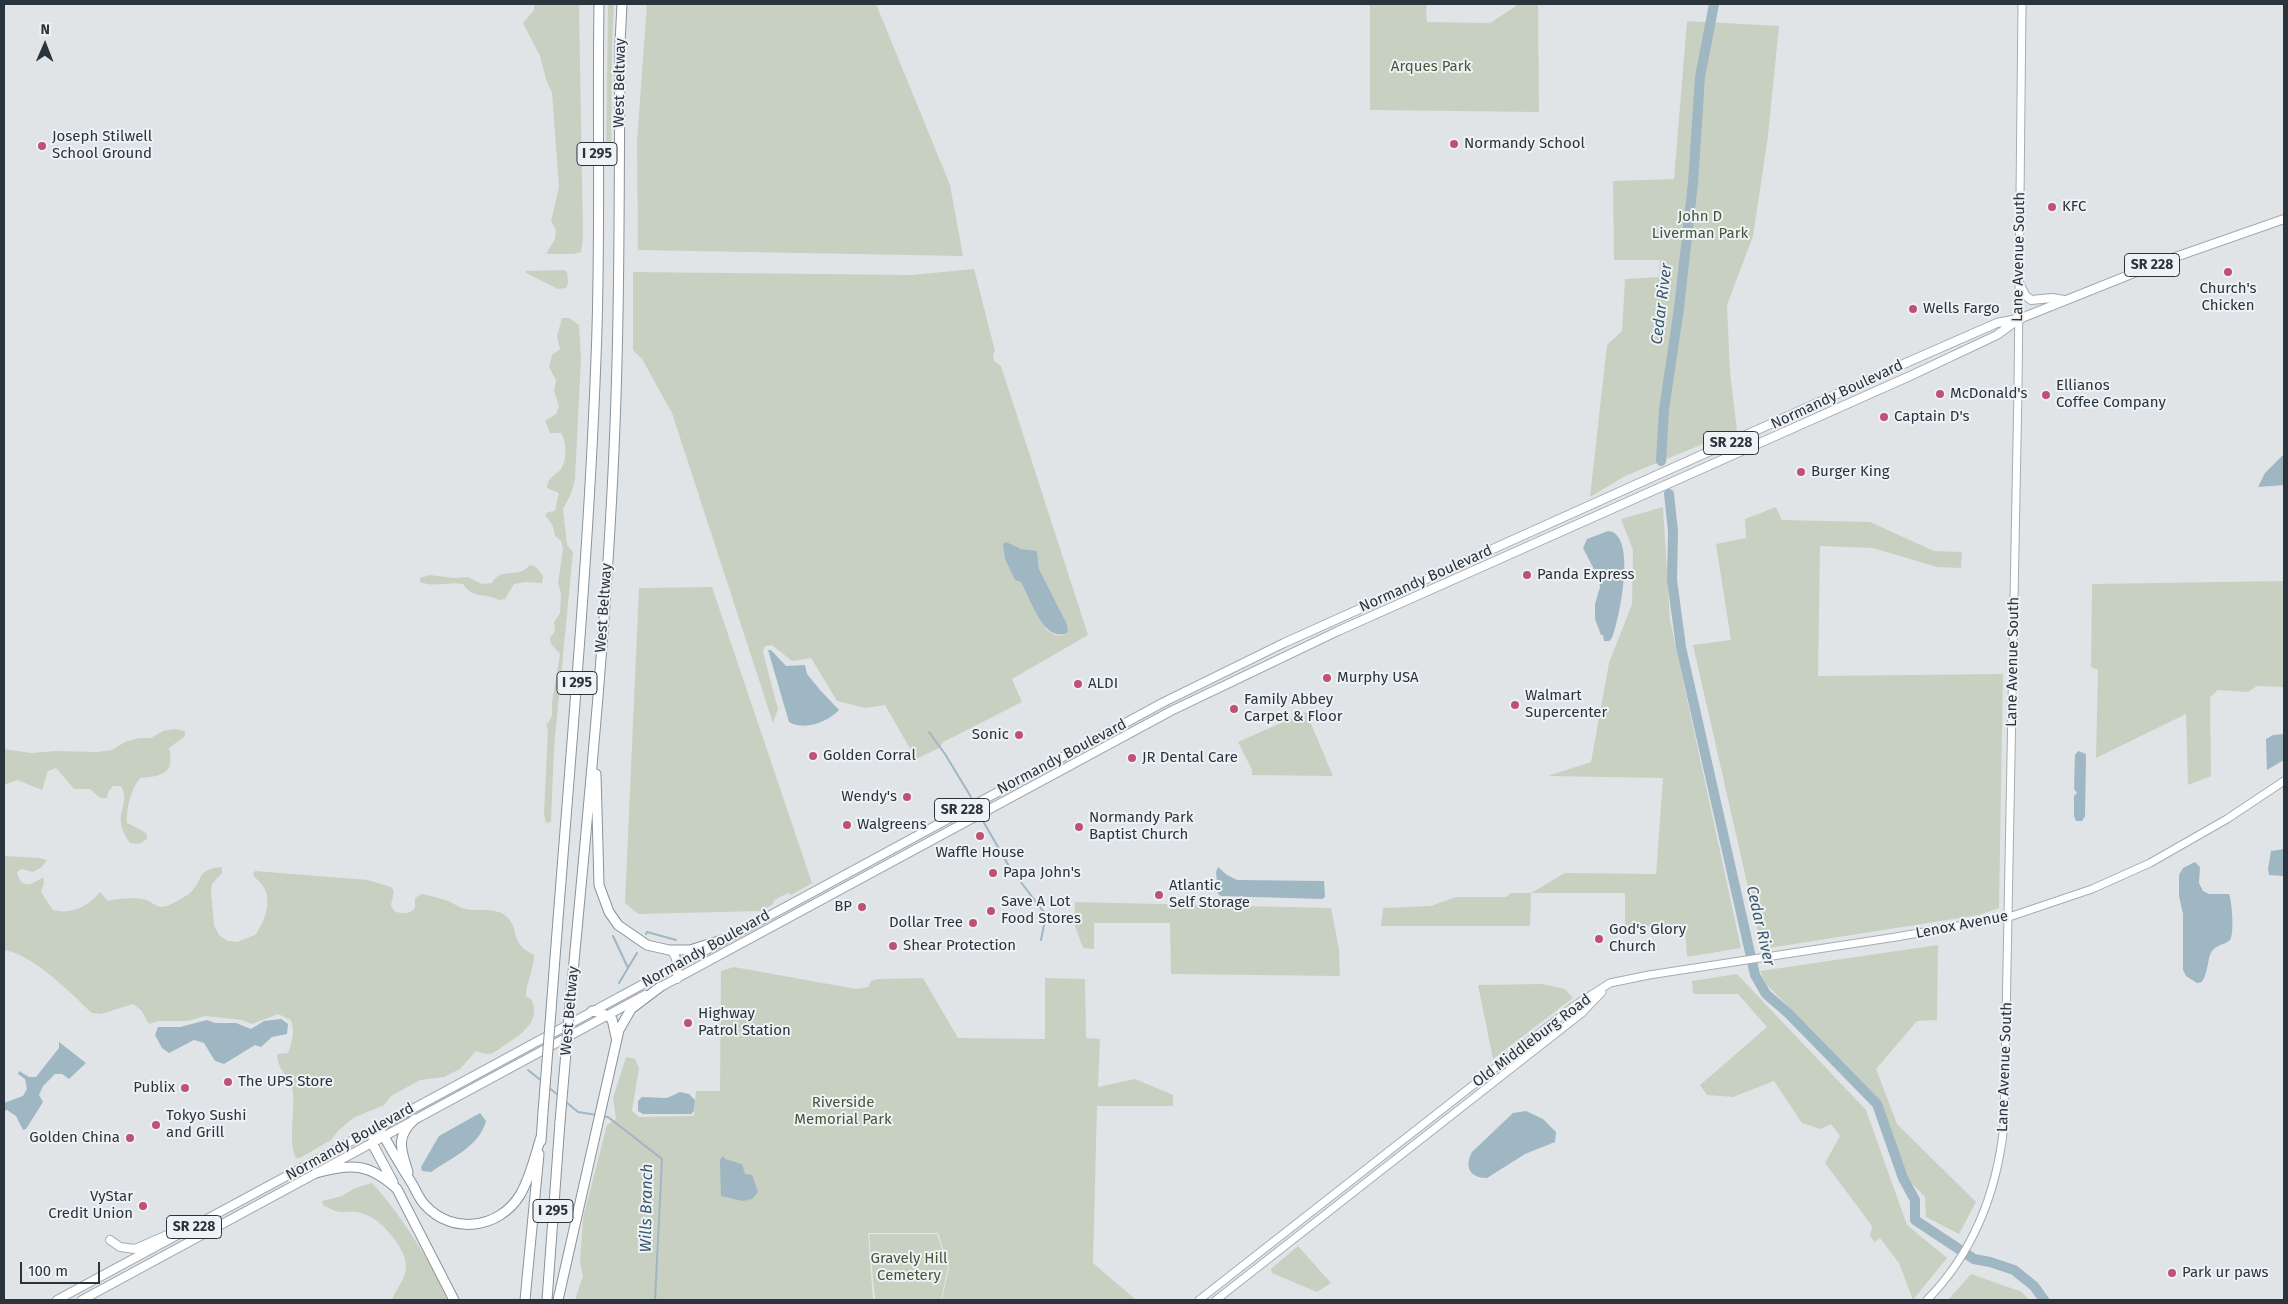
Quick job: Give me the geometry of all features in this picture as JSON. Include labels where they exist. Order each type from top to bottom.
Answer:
[{"type":"highway","points":[[593,4],[597,134]]},
{"type":"highway","name":"West Beltway","points":[[525,1300],[541,1137],[584,588],[596,356],[599,4]]},
{"type":"highway","name":"West Beltway","points":[[547,1300],[560,1122],[596,726],[610,512],[617,376],[622,4]]},
{"type":"highway","points":[[620,43],[627,4]]},
{"type":"highway","points":[[596,726],[599,885],[603,899],[618,925],[647,945],[672,950],[690,950],[722,940]]},
{"type":"highway","points":[[558,1300],[616,1042],[625,1019],[632,1009],[660,987]]},
{"type":"highway","points":[[592,1012],[607,1015],[612,1019],[616,1042]]},
{"type":"highway","points":[[411,1182],[401,1143],[405,1127],[415,1119]]},
{"type":"highway","points":[[387,1122],[381,1135],[372,1143],[454,1300]]},
{"type":"highway","points":[[365,1134],[381,1135]]},
{"type":"highway","points":[[381,1135],[425,1206],[440,1217],[458,1224],[470,1225],[486,1222],[506,1210],[520,1194],[541,1137]]},
{"type":"highway","points":[[316,1173],[341,1166],[356,1166],[372,1170],[397,1189]]},
{"type":"main road","name":"Lane Avenue South","points":[[1927,1300],[1956,1266],[1971,1243],[1991,1196],[2002,1145],[2009,917],[2022,4]]},
{"type":"main road","name":"Normandy Boulevard","points":[[57,1300],[1164,702],[1283,644],[1997,323],[2018,319],[2170,258],[2284,219]]},
{"type":"main road","points":[[2019,283],[2025,295],[2031,300],[2052,298],[2064,300]]},
{"type":"main road","name":"Normandy Boulevard","points":[[381,1135],[415,1119],[677,979],[1103,746],[1176,709],[1338,631],[1948,358],[1997,335],[2018,319]]},
{"type":"main road","points":[[1701,468],[1706,459],[1736,444],[1739,439]]},
{"type":"main road","name":"Lenox Avenue","points":[[1610,983],[2009,917],[2092,889],[2150,863],[2226,819],[2284,781]]},
{"type":"main road","points":[[672,950],[678,958],[677,979]]},
{"type":"main road","name":"Old Middleburg Road","points":[[1199,1300],[1448,1107],[1574,1006],[1610,983]]},
{"type":"main road","name":"Old Middleburg Road","points":[[1216,1300],[1582,1013],[1610,983]]},
{"type":"main road","points":[[1448,1107],[1459,1110]]},
{"type":"main road","name":"Normandy Boulevard","points":[[82,1300],[372,1143]]},
{"type":"main road","points":[[1380,1158],[1388,1167]]},
{"type":"main road","points":[[262,1190],[267,1200]]},
{"type":"main road","points":[[110,1240],[120,1247],[134,1249],[191,1223],[206,1220]]},
{"type":"green space","points":[[534,4],[579,4],[583,238],[581,252],[573,254],[546,254],[555,239],[556,230],[551,221],[559,187],[552,93],[540,56],[523,23],[534,10]]},
{"type":"green space","points":[[608,4],[614,4],[611,166],[606,166]]},
{"type":"green space","points":[[647,4],[876,4],[950,185],[963,256],[638,250],[637,141]]},
{"type":"green space","name":"Arques Park","points":[[1370,4],[1426,4],[1427,22],[1490,23],[1519,4],[1538,4],[1539,112],[1370,110]]},
{"type":"green space","name":"John D Liverman Park","points":[[1687,21],[1779,26],[1768,136],[1753,236],[1727,305],[1730,372],[1737,430],[1625,476],[1590,497],[1607,345],[1622,331],[1625,279],[1659,277],[1660,260],[1614,260],[1613,181],[1674,179]]},
{"type":"green space","points":[[974,269],[995,351],[993,354],[994,361],[1001,366],[1088,635],[1012,679],[1022,702],[943,742],[939,748],[916,759],[885,705],[866,708],[837,701],[811,658],[792,661],[772,645],[765,646],[763,652],[778,709],[773,723],[672,413],[642,359],[633,350],[633,272],[911,275]],"holes":[[[1006,543],[1021,549],[1037,552],[1039,569],[1067,624],[1068,632],[1061,636],[1047,630],[1021,581]]]},
{"type":"green space","points":[[564,270],[567,272],[568,283],[566,288],[558,289],[526,273],[526,271]]},
{"type":"green space","points":[[562,318],[569,318],[579,325],[581,359],[575,479],[571,494],[563,509],[567,545],[573,552],[554,748],[551,822],[546,823],[544,814],[548,731],[546,724],[552,715],[552,702],[560,654],[551,644],[550,638],[555,631],[554,622],[560,613],[561,593],[558,583],[563,549],[561,541],[555,536],[553,526],[545,515],[548,512],[555,511],[559,493],[547,488],[547,485],[550,479],[561,469],[566,451],[561,433],[550,433],[545,421],[556,414],[559,406],[554,391],[556,380],[549,367],[552,355],[560,349],[557,336]]},
{"type":"green space","points":[[1663,507],[1670,620],[1741,948],[1687,957],[1685,927],[1625,926],[1625,893],[1531,893],[1565,873],[1656,874],[1663,778],[1548,776],[1591,762],[1609,663],[1632,604],[1633,550],[1621,519]]},
{"type":"green space","points":[[1776,507],[1782,520],[1870,522],[1934,551],[1962,552],[1961,568],[1937,567],[1873,548],[1820,546],[1818,676],[2003,674],[1999,908],[1979,915],[1762,949],[1693,645],[1731,640],[1716,544],[1746,538],[1745,519]]},
{"type":"green space","points":[[530,565],[536,567],[543,576],[542,583],[525,582],[514,584],[505,599],[499,600],[471,592],[463,584],[426,584],[420,582],[420,578],[429,575],[454,578],[468,577],[482,584],[492,583],[500,575],[520,572]]},
{"type":"green space","points":[[2284,581],[2284,687],[2257,686],[2248,692],[2218,690],[2210,697],[2211,776],[2188,785],[2186,714],[2096,758],[2098,670],[2091,667],[2092,584]]},
{"type":"green space","points":[[712,587],[812,883],[791,895],[788,893],[774,900],[773,904],[761,911],[638,914],[625,903],[639,588]]},
{"type":"green space","points":[[1306,712],[1333,776],[1252,775],[1252,770],[1238,742]]},
{"type":"green space","points":[[175,729],[185,731],[185,736],[169,748],[170,763],[168,768],[165,772],[155,776],[140,778],[130,799],[127,823],[147,835],[147,839],[139,844],[130,843],[121,825],[124,793],[121,786],[113,786],[108,792],[107,798],[100,798],[90,789],[74,789],[56,768],[48,771],[42,790],[17,780],[4,785],[4,749],[31,753],[55,751],[97,752],[112,750],[125,742],[139,738],[151,738],[163,731]]},
{"type":"green space","points":[[4,856],[47,860],[42,867],[33,872],[22,869],[17,872],[24,884],[31,884],[43,877],[44,883],[41,892],[53,910],[60,911],[79,908],[91,901],[100,892],[108,901],[138,898],[158,906],[167,906],[191,892],[204,872],[222,867],[222,873],[212,884],[211,893],[214,925],[219,935],[228,941],[237,942],[255,935],[264,918],[267,905],[266,892],[253,874],[255,871],[368,880],[391,887],[394,891],[391,905],[394,911],[400,913],[408,913],[413,910],[415,908],[415,898],[422,894],[445,900],[465,909],[498,912],[509,919],[520,945],[534,955],[526,996],[531,999],[534,1014],[529,1026],[524,1031],[495,1052],[486,1054],[476,1051],[460,1069],[444,1077],[420,1080],[391,1096],[384,1105],[353,1118],[331,1140],[300,1158],[296,1158],[292,1144],[293,1092],[290,1082],[279,1065],[277,1054],[288,1053],[293,1029],[291,1020],[278,1014],[252,1024],[242,1020],[205,1016],[188,1021],[158,1021],[149,1024],[141,1010],[133,1004],[101,1014],[92,1013],[39,967],[15,953],[4,950]]},
{"type":"green space","points":[[1511,893],[1531,893],[1530,926],[1381,926],[1383,908],[1431,906],[1456,897],[1506,897]]},
{"type":"green space","points":[[1075,902],[1331,908],[1339,949],[1340,976],[1171,974],[1170,923],[1094,923],[1094,949],[1083,948],[1074,923]]},
{"type":"green space","points":[[1938,945],[1937,1020],[1917,1021],[1876,1069],[1897,1124],[1976,1202],[1959,1234],[1926,1217],[1925,1197],[1908,1179],[1880,1100],[1766,984],[1760,971]]},
{"type":"green space","name":"Riverside Memorial Park","points":[[734,967],[856,989],[868,987],[871,981],[878,979],[923,978],[958,1038],[1045,1039],[1045,978],[1085,979],[1086,1038],[1100,1039],[1098,1087],[1135,1079],[1173,1095],[1173,1106],[1097,1106],[1093,1263],[1136,1300],[942,1300],[949,1267],[938,1233],[868,1233],[873,1300],[575,1300],[583,1276],[580,1261],[583,1218],[607,1125],[616,1119],[613,1098],[626,1057],[635,1059],[639,1068],[632,1111],[639,1117],[694,1116],[696,1091],[720,1091],[721,971]]},
{"type":"green space","points":[[1737,974],[1866,1110],[1907,1225],[1947,1258],[1913,1300],[1899,1263],[1880,1238],[1875,1242],[1870,1236],[1872,1226],[1825,1163],[1840,1136],[1831,1124],[1820,1129],[1802,1123],[1774,1081],[1733,1097],[1707,1095],[1700,1085],[1767,1027],[1738,994],[1693,994],[1692,981]]},
{"type":"green space","points":[[1543,984],[1565,989],[1573,998],[1493,1059],[1478,985]]},
{"type":"green space","points":[[372,1183],[393,1208],[414,1238],[433,1270],[447,1300],[392,1300],[406,1269],[405,1258],[397,1242],[371,1217],[358,1212],[337,1211],[323,1205],[322,1201],[342,1196],[355,1188]]},
{"type":"green space","name":"Gravely Hill Cemetery","points":[[869,1234],[937,1234],[948,1267],[941,1300],[875,1300]]},
{"type":"green space","points":[[1298,1246],[1331,1283],[1317,1292],[1272,1273],[1271,1269]]},
{"type":"green space","points":[[1971,1274],[2022,1292],[2029,1300],[1948,1300]]},
{"type":"water","points":[[2284,454],[2284,485],[2258,487],[2265,473]]},
{"type":"water","points":[[1608,531],[1617,535],[1622,546],[1624,579],[1615,629],[1612,638],[1609,641],[1604,641],[1595,619],[1595,604],[1600,587],[1598,577],[1583,548],[1587,539]]},
{"type":"water","points":[[1006,542],[1021,549],[1037,551],[1039,569],[1067,624],[1068,632],[1060,635],[1045,627],[1021,582],[1015,580],[1005,559],[1003,544]]},
{"type":"water","points":[[768,650],[771,650],[786,666],[805,665],[807,674],[839,710],[829,718],[816,724],[802,726],[789,722]]},
{"type":"water","points":[[2284,734],[2284,760],[2267,770],[2266,739],[2273,735]]},
{"type":"water","points":[[2078,751],[2086,754],[2085,816],[2082,821],[2076,821],[2074,816],[2074,796],[2077,793],[2074,789],[2075,755]]},
{"type":"water","points":[[2284,849],[2284,876],[2269,875],[2271,851]]},
{"type":"water","points":[[2195,862],[2200,867],[2199,883],[2203,891],[2209,894],[2229,894],[2232,919],[2231,938],[2212,951],[2204,978],[2202,982],[2197,983],[2186,976],[2183,970],[2183,914],[2179,896],[2179,875],[2183,868]]},
{"type":"water","points":[[1218,867],[1227,875],[1237,880],[1324,881],[1325,897],[1322,899],[1221,896],[1218,894],[1216,872]]},
{"type":"water","points":[[281,1019],[288,1024],[287,1034],[272,1037],[261,1047],[255,1045],[224,1064],[215,1061],[204,1043],[194,1040],[169,1053],[162,1048],[155,1035],[158,1027],[180,1027],[207,1020],[215,1023],[236,1023],[251,1029],[264,1021]]},
{"type":"water","points":[[59,1042],[86,1063],[69,1079],[62,1074],[55,1074],[43,1086],[39,1095],[43,1102],[26,1129],[23,1130],[16,1116],[7,1110],[4,1111],[4,1103],[23,1096],[27,1089],[25,1079],[18,1074],[19,1071],[29,1077],[36,1077],[59,1048]]},
{"type":"water","points":[[680,1092],[689,1094],[695,1100],[694,1111],[691,1114],[643,1114],[638,1111],[638,1101],[642,1097],[667,1098]]},
{"type":"water","points":[[1526,1111],[1543,1119],[1556,1132],[1555,1142],[1525,1154],[1487,1178],[1473,1174],[1469,1167],[1472,1152],[1513,1113]]},
{"type":"water","points":[[480,1113],[486,1121],[471,1145],[431,1172],[422,1171],[421,1167],[439,1136]]},
{"type":"water","points":[[723,1156],[725,1159],[742,1164],[745,1174],[752,1175],[758,1192],[752,1199],[743,1201],[721,1196],[720,1160]]},
{"type":"waterway","name":"Cedar River","points":[[1661,461],[1664,410],[1679,308],[1693,183],[1700,77],[1714,4]]},
{"type":"waterway","name":"Cedar River","points":[[1669,494],[1673,531],[1672,580],[1681,647],[1755,975],[1766,994],[1788,1013],[1877,1104],[1903,1178],[1915,1200],[1915,1220],[1974,1259],[2014,1270],[2034,1286],[2044,1300]]},
{"type":"waterway","points":[[929,732],[971,797]]},
{"type":"waterway","points":[[983,821],[1010,868],[1046,915],[1041,940]]},
{"type":"waterway","points":[[646,934],[647,932],[676,940]]},
{"type":"waterway","points":[[613,936],[628,968]]},
{"type":"waterway","points":[[619,983],[637,953]]},
{"type":"waterway","name":"Wills Branch","points":[[528,1070],[543,1082]]},
{"type":"waterway","name":"Wills Branch","points":[[548,1087],[558,1095]]},
{"type":"waterway","name":"Wills Branch","points":[[566,1102],[578,1112],[597,1115]]},
{"type":"waterway","name":"Wills Branch","points":[[602,1116],[608,1117],[662,1159],[655,1300]]},
{"type":"place","name":"Normandy School","points":[[1454,144]]},
{"type":"place","name":"Joseph Stilwell School Ground","points":[[42,146]]},
{"type":"place","name":"KFC","points":[[2052,207]]},
{"type":"place","name":"Church's Chicken","points":[[2228,272]]},
{"type":"place","name":"Wells Fargo","points":[[1913,309]]},
{"type":"place","name":"McDonald's","points":[[1940,394]]},
{"type":"place","name":"Ellianos Coffee Company","points":[[2046,395]]},
{"type":"place","name":"Captain D's","points":[[1884,417]]},
{"type":"place","name":"Burger King","points":[[1801,472]]},
{"type":"place","name":"Panda Express","points":[[1527,575]]},
{"type":"place","name":"Murphy USA","points":[[1327,678]]},
{"type":"place","name":"ALDI","points":[[1078,684]]},
{"type":"place","name":"Walmart Supercenter","points":[[1515,705]]},
{"type":"place","name":"Family Abbey Carpet & Floor","points":[[1234,709]]},
{"type":"place","name":"Sonic","points":[[1019,735]]},
{"type":"place","name":"Golden Corral","points":[[813,756]]},
{"type":"place","name":"JR Dental Care","points":[[1132,758]]},
{"type":"place","name":"Wendy's","points":[[907,797]]},
{"type":"place","name":"Walgreens","points":[[847,825]]},
{"type":"place","name":"Normandy Park Baptist Church","points":[[1079,827]]},
{"type":"place","name":"Waffle House","points":[[980,836]]},
{"type":"place","name":"Papa John's","points":[[993,873]]},
{"type":"place","name":"Atlantic Self Storage","points":[[1159,895]]},
{"type":"place","name":"BP","points":[[862,907]]},
{"type":"place","name":"Save A Lot Food Stores","points":[[991,911]]},
{"type":"place","name":"Dollar Tree","points":[[973,923]]},
{"type":"place","name":"God's Glory Church","points":[[1599,939]]},
{"type":"place","name":"Shear Protection","points":[[893,946]]},
{"type":"place","name":"Highway Patrol Station","points":[[688,1023]]},
{"type":"place","name":"The UPS Store","points":[[228,1082]]},
{"type":"place","name":"Publix","points":[[185,1088]]},
{"type":"place","name":"Tokyo Sushi and Grill","points":[[156,1125]]},
{"type":"place","name":"Golden China","points":[[130,1138]]},
{"type":"place","name":"VyStar Credit Union","points":[[143,1206]]},
{"type":"place","name":"Park ur paws","points":[[2172,1273]]}]
